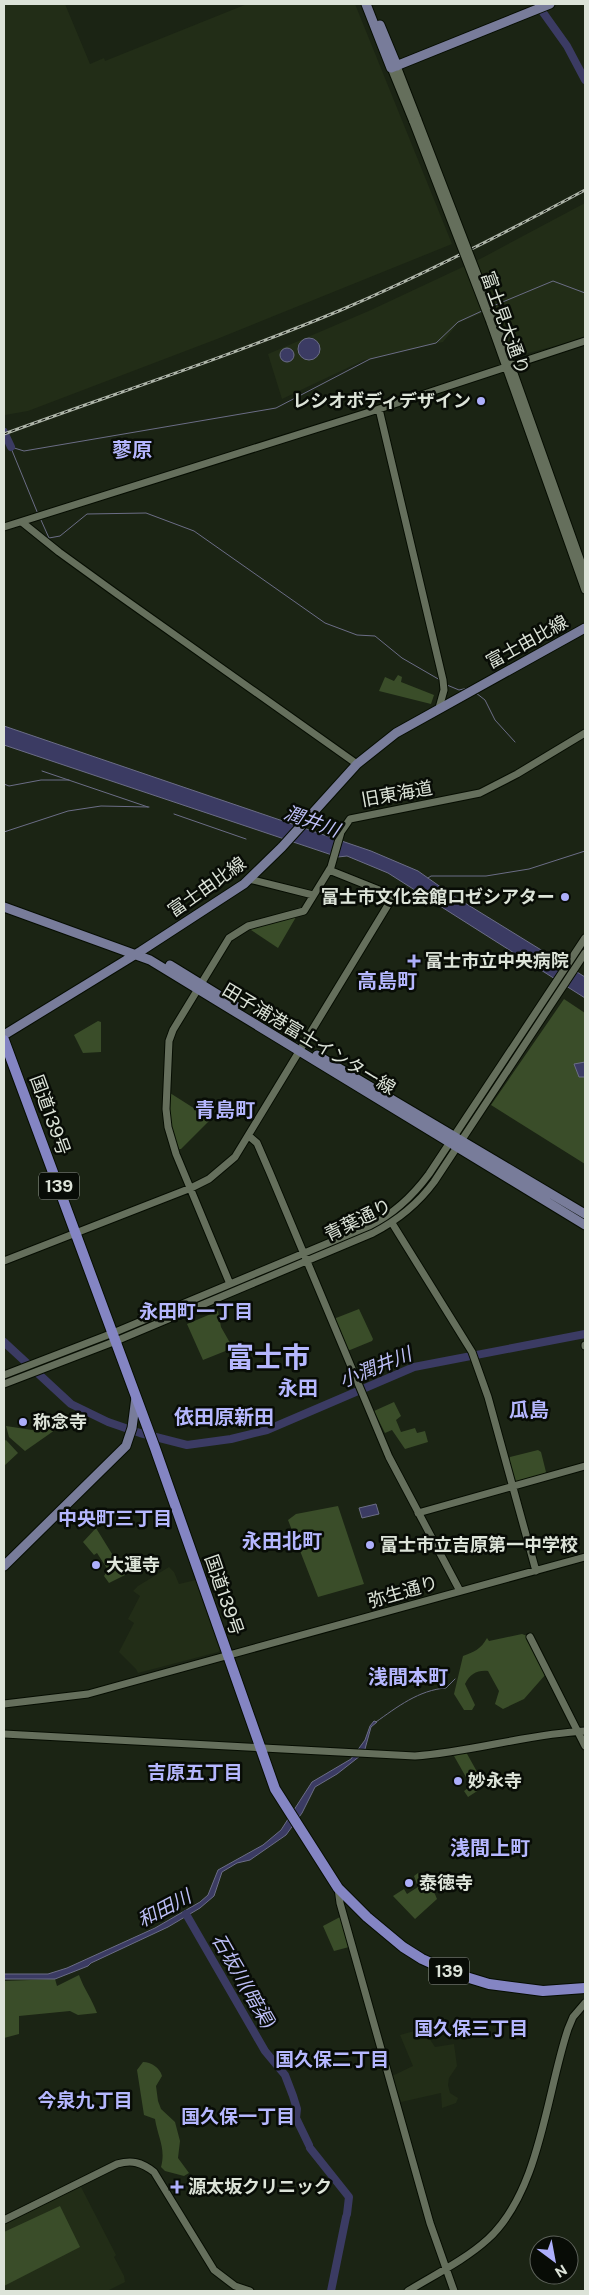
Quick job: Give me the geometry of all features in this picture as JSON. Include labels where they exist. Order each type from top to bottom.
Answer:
[{"type":"highway","name":"国道139号","points":[[4,1040],[149,1431],[259,1749],[275,1789],[290,1814],[338,1888],[367,1917],[397,1942],[422,1959],[474,1980],[512,1988],[543,1991],[585,1988]]},
{"type":"main road","points":[[366,4],[394,67]]},
{"type":"main road","points":[[371,4],[394,67]]},
{"type":"main road","points":[[394,67],[544,6]]},
{"type":"main road","name":"富士由比線","points":[[4,1035],[138,953],[249,879],[284,845],[357,764],[396,733],[585,628]]},
{"type":"main road","name":"田子浦港富士インター線","points":[[4,902],[138,953],[301,1048],[455,1142],[585,1225]]},
{"type":"main road","name":"田子浦港富士インター線","points":[[4,907],[138,953]]},
{"type":"main road","name":"田子浦港富士インター線","points":[[455,1142],[585,1214]]},
{"type":"main road","points":[[4,1566],[122,1449],[131,1431],[136,1396]]},
{"type":"street","name":"富士見大通り","points":[[394,67],[492,321],[585,590]]},
{"type":"street","points":[[4,527],[23,523],[585,341]]},
{"type":"street","name":"富士見大通り","points":[[508,366],[585,573]]},
{"type":"street","points":[[379,409],[443,683],[439,708]]},
{"type":"street","points":[[23,523],[58,552],[357,764]]},
{"type":"street","name":"旧東海道","points":[[230,1284],[168,1127],[167,1053],[173,1030],[233,933],[248,926],[304,911],[330,868],[344,825],[353,817],[454,799],[489,789],[585,733]]},
{"type":"street","points":[[4,1261],[191,1188],[222,1170],[235,1157],[391,900],[390,894],[330,868]]},
{"type":"street","points":[[249,879],[313,895]]},
{"type":"street","name":"青葉通り","points":[[114,1337],[373,1233],[392,1222],[421,1199],[455,1142],[585,938]]},
{"type":"street","name":"青葉通り","points":[[114,1337],[303,1252],[369,1226],[393,1213],[416,1191],[455,1142],[585,954]]},
{"type":"street","points":[[249,1136],[257,1143],[389,1457],[460,1591]]},
{"type":"street","points":[[392,1222],[472,1352],[488,1397],[536,1571]]},
{"type":"street","points":[[4,1375],[114,1337]]},
{"type":"street","points":[[4,1384],[114,1337]]},
{"type":"street","points":[[418,1513],[585,1466]]},
{"type":"street","name":"弥生通り","points":[[4,1704],[88,1694],[585,1557]]},
{"type":"street","points":[[530,1637],[582,1732],[585,1746]]},
{"type":"street","points":[[4,1734],[353,1754],[427,1755],[466,1750],[526,1737],[582,1732]]},
{"type":"street","points":[[338,1888],[340,1903],[430,2223],[454,2291]]},
{"type":"street","points":[[408,2291],[487,2240],[512,2212],[527,2181],[568,2029],[573,2017],[585,2003]]},
{"type":"street","points":[[4,2220],[117,2164],[138,2162],[154,2172],[214,2270],[235,2286],[250,2291]]},
{"type":"shaded area","points":[[4,4],[65,4],[90,64],[104,58],[105,61],[247,4],[355,4],[452,244],[217,339],[28,411],[5,415]]},
{"type":"shaded area","points":[[585,203],[585,338],[517,356],[512,354],[496,307],[458,323],[443,342],[364,360],[282,399],[268,354],[371,310],[482,258]]},
{"type":"shaded area","points":[[309,338],[319,345],[320,349],[313,359],[309,360],[299,353],[298,349],[305,339]]},
{"type":"shaded area","points":[[287,348],[292,350],[294,355],[292,360],[287,362],[282,360],[280,355],[282,350]]},
{"type":"shaded area","points":[[398,675],[402,677],[401,682],[434,695],[431,704],[379,691],[385,677],[394,681]]},
{"type":"shaded area","points":[[4,726],[371,851],[418,871],[452,895],[585,977],[585,998],[388,873],[347,856],[338,857],[4,745]]},
{"type":"shaded area","points":[[293,915],[296,917],[278,948],[251,930],[252,927]]},
{"type":"shaded area","points":[[564,999],[585,1013],[585,1164],[491,1105]]},
{"type":"shaded area","points":[[98,1021],[101,1022],[101,1052],[83,1053],[74,1035]]},
{"type":"shaded area","points":[[585,1062],[585,1077],[579,1077],[574,1064]]},
{"type":"shaded area","points":[[170,1093],[211,1119],[181,1149],[179,1149],[174,1136],[168,1114]]},
{"type":"shaded area","points":[[359,1309],[373,1339],[350,1350],[347,1349],[336,1318]]},
{"type":"shaded area","points":[[218,1311],[221,1327],[233,1348],[203,1360],[187,1324]]},
{"type":"shaded area","points":[[394,1402],[401,1416],[396,1420],[401,1432],[415,1428],[417,1433],[425,1431],[428,1442],[405,1449],[392,1430],[385,1433],[374,1411]]},
{"type":"shaded area","points":[[6,1426],[45,1432],[52,1427],[55,1430],[25,1451],[9,1437]]},
{"type":"shaded area","points":[[6,1440],[18,1453],[4,1466],[4,1441]]},
{"type":"shaded area","points":[[538,1450],[541,1452],[546,1472],[544,1475],[517,1482],[514,1481],[510,1457]]},
{"type":"shaded area","points":[[376,1504],[379,1514],[362,1518],[359,1508]]},
{"type":"shaded area","points":[[338,1506],[364,1584],[318,1597],[288,1520],[296,1514]]},
{"type":"shaded area","points":[[96,1528],[125,1575],[109,1583],[104,1576],[108,1570],[97,1553],[94,1555],[83,1542]]},
{"type":"shaded area","points":[[169,1567],[174,1572],[179,1584],[196,1580],[220,1650],[138,1673],[119,1652],[134,1623],[128,1619],[140,1596],[133,1591]]},
{"type":"shaded area","points":[[522,1634],[530,1637],[546,1674],[524,1699],[503,1709],[495,1704],[499,1691],[488,1671],[477,1672],[465,1684],[475,1705],[472,1710],[464,1710],[454,1694],[463,1656],[477,1650],[487,1638],[489,1641]]},
{"type":"shaded area","points":[[374,1721],[377,1722],[371,1727],[365,1749],[360,1756],[337,1774],[315,1787],[302,1813],[286,1835],[250,1860],[237,1863],[222,1872],[214,1896],[200,1908],[168,1927],[88,1966],[55,1979],[4,1979],[4,1974],[48,1974],[67,1968],[155,1928],[200,1902],[208,1895],[218,1870],[263,1845],[281,1830],[312,1782],[351,1759],[365,1740],[370,1726]]},
{"type":"shaded area","points":[[466,1752],[485,1786],[468,1797],[464,1791],[471,1786],[454,1756]]},
{"type":"shaded area","points":[[418,1873],[420,1878],[427,1875],[437,1899],[415,1919],[393,1896],[404,1889],[407,1894],[418,1887],[414,1876]]},
{"type":"shaded area","points":[[340,1917],[349,1947],[334,1951],[323,1926]]},
{"type":"shaded area","points":[[79,1975],[97,2013],[78,2015],[70,2011],[19,2016],[19,2034],[4,2038],[4,1981],[55,1979],[57,1986]]},
{"type":"shaded area","points":[[418,2030],[425,2032],[435,2047],[454,2044],[457,2066],[449,2078],[448,2085],[450,2093],[458,2098],[456,2103],[442,2108],[441,2093],[401,2102],[392,2076],[413,2066],[400,2035]]},
{"type":"shaded area","points":[[143,2062],[155,2066],[162,2076],[156,2086],[158,2101],[161,2109],[175,2122],[180,2141],[178,2158],[189,2173],[184,2176],[165,2171],[161,2167],[163,2154],[155,2119],[144,2115],[137,2070]]},
{"type":"shaded area","points":[[80,2185],[116,2255],[114,2257],[124,2276],[125,2282],[107,2291],[4,2291],[4,2223]]},
{"type":"shaded area","points":[[60,2206],[80,2247],[4,2286],[4,2232]]},
{"type":"waterway","points":[[537,4],[567,46],[585,80]]},
{"type":"waterway","points":[[493,306],[553,281],[585,293]]},
{"type":"waterway","points":[[11,447],[24,451],[276,408],[370,359],[436,343],[458,322],[482,311]]},
{"type":"waterway","points":[[4,432],[11,447]]},
{"type":"waterway","points":[[11,448],[38,514]]},
{"type":"waterway","points":[[41,520],[49,538],[60,536],[87,514],[146,513],[194,531],[325,623],[357,635],[375,636],[402,658],[440,680]]},
{"type":"waterway","points":[[447,685],[459,690],[468,688]]},
{"type":"waterway","points":[[476,693],[485,700],[495,720],[515,742]]},
{"type":"waterway","points":[[42,771],[148,807]]},
{"type":"waterway","points":[[4,784],[9,786],[41,780],[69,780]]},
{"type":"waterway","points":[[4,832],[68,811],[101,806],[149,807]]},
{"type":"waterway","points":[[174,814],[246,839]]},
{"type":"waterway","points":[[428,878],[431,876],[486,876],[529,869],[585,851]]},
{"type":"waterway","name":"小潤井川","points":[[4,1342],[71,1404],[108,1422],[140,1433],[187,1445],[231,1439],[267,1430],[414,1367],[585,1334]]},
{"type":"waterway","name":"和田川","points":[[376,1722],[400,1705],[418,1696],[436,1689],[446,1688],[455,1679]]},
{"type":"waterway","name":"石坂川(暗渠)","points":[[186,1914],[265,2051],[285,2075],[297,2109],[296,2118],[309,2145]]},
{"type":"waterway","name":"石坂川(暗渠)","points":[[310,2148],[349,2197],[347,2214]]},
{"type":"waterway","name":"石坂川(暗渠)","points":[[331,2291],[346,2217]]},
{"type":"railway","points":[[4,434],[216,359],[341,310],[464,253],[585,190]]},
{"type":"place","name":"レシオボディデザイン","points":[[481,401]]},
{"type":"place","name":"富士市文化会館ロゼシアター","points":[[565,897]]},
{"type":"place","name":"富士市立中央病院","points":[[414,961]]},
{"type":"place","name":"称念寺","points":[[23,1422]]},
{"type":"place","name":"富士市立吉原第一中学校","points":[[370,1545]]},
{"type":"place","name":"大運寺","points":[[96,1565]]},
{"type":"place","name":"妙永寺","points":[[458,1781]]},
{"type":"place","name":"泰徳寺","points":[[409,1883]]},
{"type":"place","name":"源太坂クリニック","points":[[177,2187]]},
{"type":"district","name":"蓼原","points":[[132,450]]},
{"type":"district","name":"高島町","points":[[387,981]]},
{"type":"district","name":"青島町","points":[[225,1110]]},
{"type":"district","name":"永田町一丁目","points":[[196,1311]]},
{"type":"district","name":"富士市","points":[[268,1357]]},
{"type":"district","name":"永田","points":[[298,1388]]},
{"type":"district","name":"瓜島","points":[[529,1410]]},
{"type":"district","name":"依田原新田","points":[[224,1417]]},
{"type":"district","name":"中央町三丁目","points":[[115,1518]]},
{"type":"district","name":"永田北町","points":[[282,1541]]},
{"type":"district","name":"浅間本町","points":[[408,1677]]},
{"type":"district","name":"吉原五丁目","points":[[195,1772]]},
{"type":"district","name":"浅間上町","points":[[490,1848]]},
{"type":"district","name":"国久保三丁目","points":[[471,2028]]},
{"type":"district","name":"国久保二丁目","points":[[332,2059]]},
{"type":"district","name":"今泉九丁目","points":[[85,2100]]},
{"type":"district","name":"国久保一丁目","points":[[238,2116]]},
{"type":"water label","name":"潤井川","points":[[312,821]]}]
